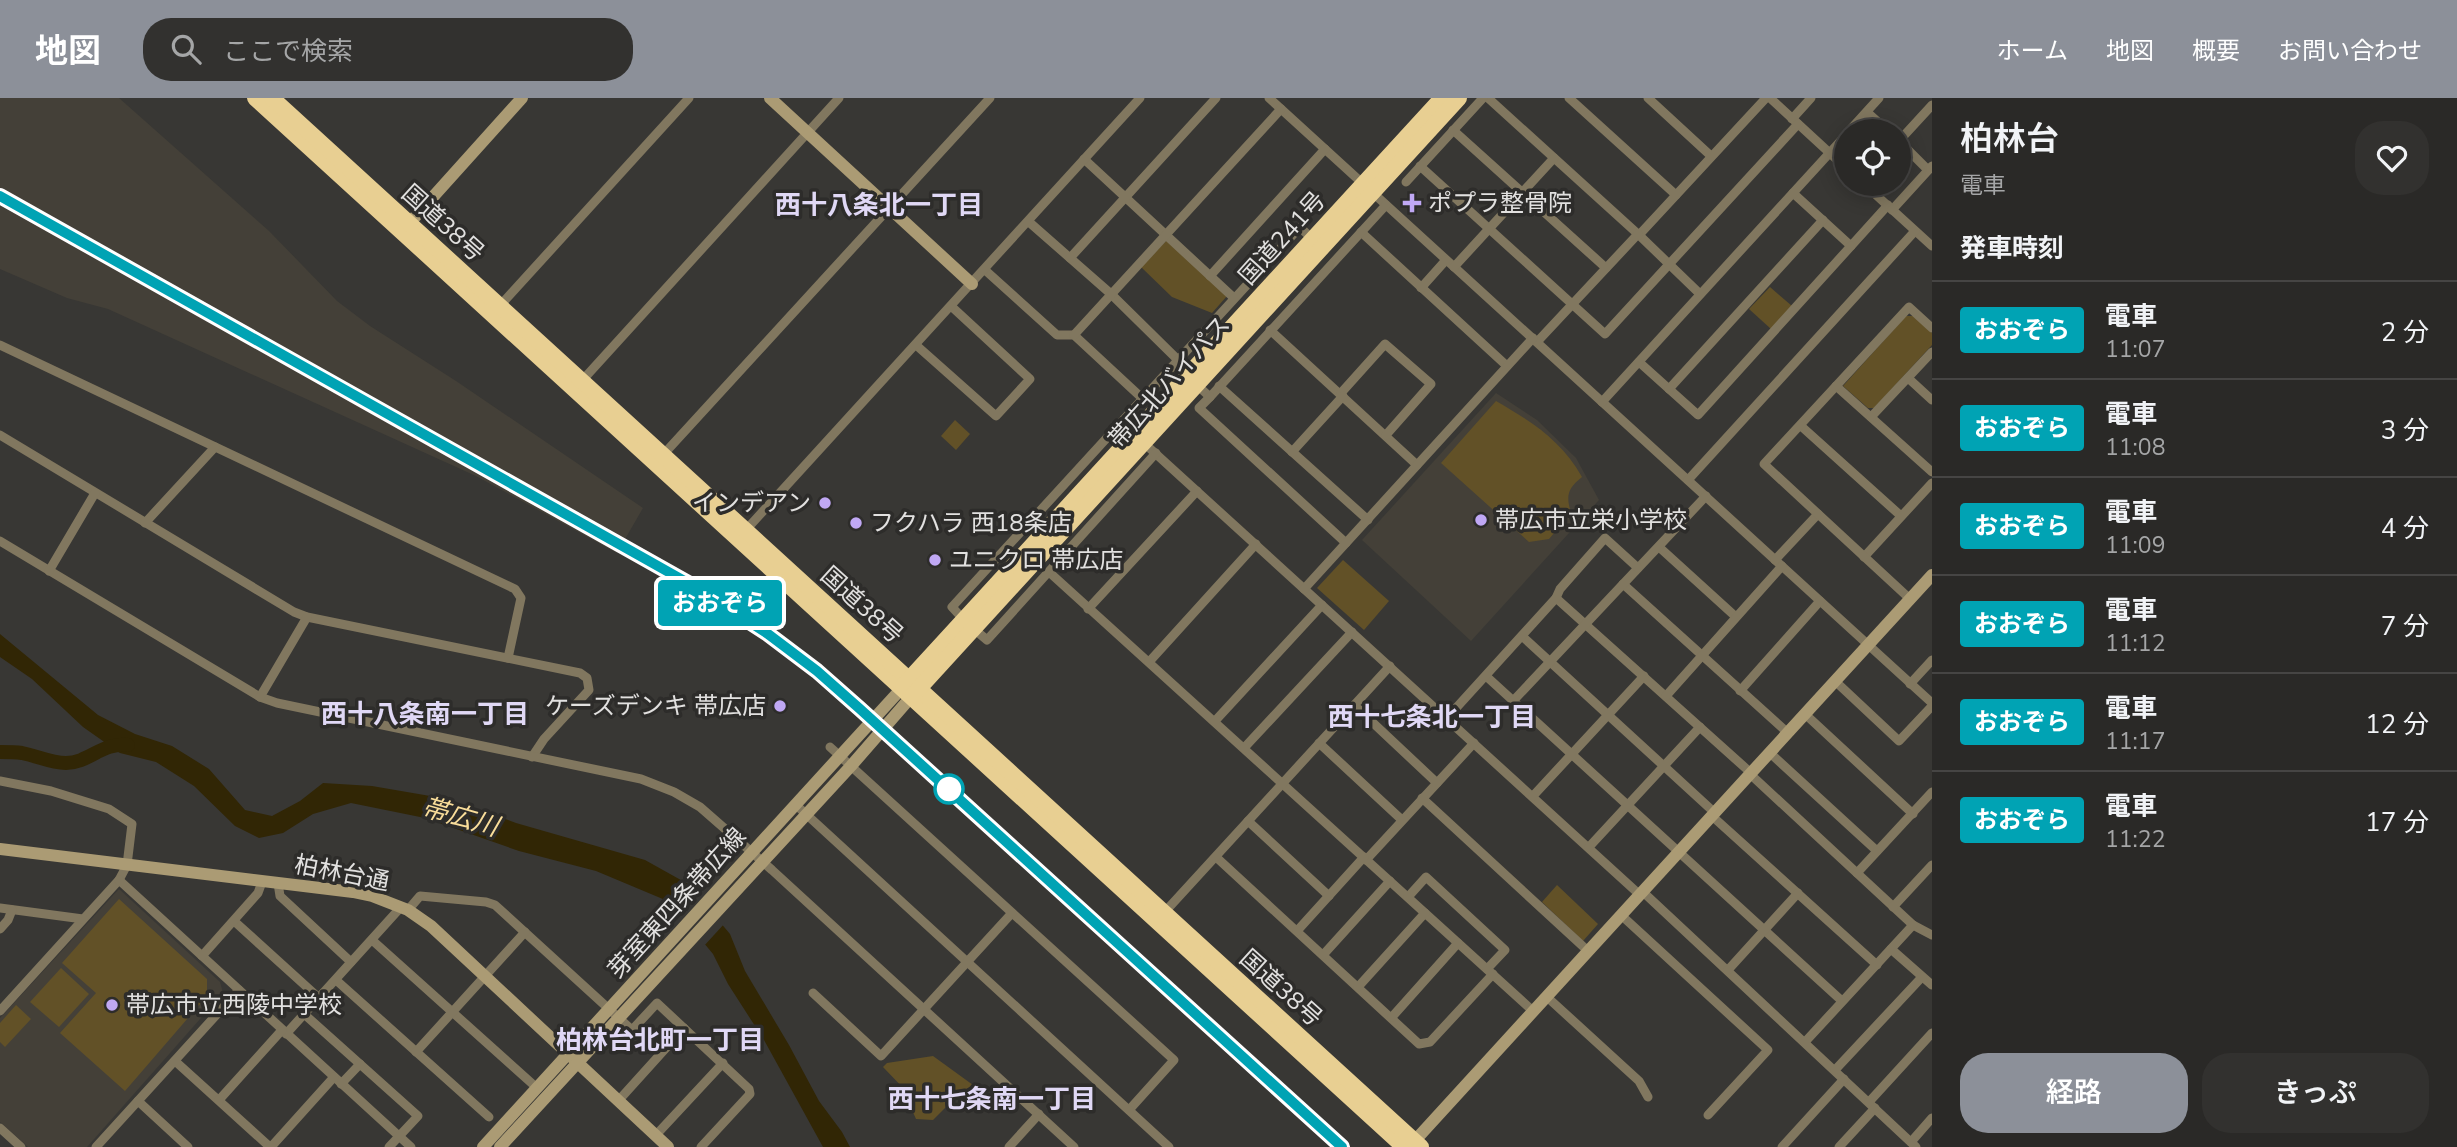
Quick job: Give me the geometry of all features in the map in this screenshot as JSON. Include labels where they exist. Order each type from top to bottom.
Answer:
[{"type":"highway","name":"国道38号","points":[[255,98],[405,228],[578,384],[1412,1145]]},
{"type":"highway","name":"国道38号","points":[[272,98],[405,228]]},
{"type":"highway","name":"国道241号","points":[[911,688],[969,624],[1145,443],[1312,239],[1368,188],[1441,98]]},
{"type":"highway","name":"帯広北バイパス","points":[[1145,443],[1203,391],[1368,188],[1421,140],[1459,98]]},
{"type":"street","points":[[405,228],[522,98]]},
{"type":"street","points":[[496,310],[689,98]]},
{"type":"street","points":[[770,98],[972,284]]},
{"type":"street","points":[[578,384],[839,98]]},
{"type":"street","points":[[660,459],[989,98]]},
{"type":"street","points":[[742,535],[1140,98]]},
{"type":"street","points":[[1070,258],[1216,98]]},
{"type":"street","points":[[1269,98],[1932,704],[1899,741],[1835,681]]},
{"type":"street","points":[[1406,182],[1485,98],[1638,234],[1700,294]]},
{"type":"street","points":[[1569,98],[1676,195]]},
{"type":"street","points":[[1648,98],[1711,156]]},
{"type":"street","points":[[1304,589],[1507,366],[1572,304],[1768,98],[1834,157]]},
{"type":"street","points":[[1420,166],[1605,334],[1795,121],[1811,98]]},
{"type":"street","points":[[1861,119],[1879,98]]},
{"type":"street","points":[[1911,128],[1932,105]]},
{"type":"street","points":[[1074,335],[1281,109]]},
{"type":"street","points":[[1867,112],[1875,119]]},
{"type":"street","points":[[1453,130],[1606,268]]},
{"type":"street","points":[[1421,140],[1434,151]]},
{"type":"street","points":[[1210,276],[1325,149]]},
{"type":"street","points":[[1602,402],[1834,149]]},
{"type":"street","points":[[1639,362],[1698,415],[1852,246],[1930,168],[1911,151]]},
{"type":"street","points":[[1454,267],[1554,158]]},
{"type":"street","points":[[1084,159],[1234,298]]},
{"type":"street","points":[[1793,193],[1852,246]]},
{"type":"street","points":[[1878,196],[1932,246]]},
{"type":"street","points":[[1346,543],[1199,408],[1203,391],[1219,386],[1386,205]]},
{"type":"street","points":[[1669,389],[1823,220]]},
{"type":"street","points":[[1029,222],[1111,294],[1178,360]]},
{"type":"street","points":[[1145,443],[1049,572],[987,640],[952,607],[1300,227],[1312,239]]},
{"type":"street","points":[[1689,480],[1915,231]]},
{"type":"street","points":[[1361,232],[1507,366]]},
{"type":"street","points":[[1421,288],[1446,260]]},
{"type":"street","points":[[985,270],[1057,335],[1074,335],[1143,399]]},
{"type":"street","points":[[916,345],[996,416],[1030,379],[951,306]]},
{"type":"street","points":[[1910,599],[1764,464],[1909,307],[1932,328]]},
{"type":"street","points":[[1270,330],[1418,465]]},
{"type":"street","points":[[1292,452],[1385,344],[1431,384],[1386,435]]},
{"type":"street","points":[[0,345],[515,589],[521,598],[508,658]]},
{"type":"street","points":[[1871,417],[1932,352]]},
{"type":"street","points":[[1908,378],[1932,400]]},
{"type":"street","points":[[1219,386],[1367,520]]},
{"type":"street","points":[[1836,386],[1932,472]]},
{"type":"street","points":[[1122,423],[1532,796],[1728,970],[1914,1144],[1932,1118]]},
{"type":"street","points":[[1801,426],[1901,516]]},
{"type":"street","points":[[0,435],[294,612],[307,617],[580,673],[587,678],[589,690],[544,739],[532,757]]},
{"type":"street","points":[[145,523],[215,447]]},
{"type":"street","points":[[1864,556],[1932,483]]},
{"type":"street","points":[[1088,608],[1197,491]]},
{"type":"street","points":[[49,570],[96,493]]},
{"type":"street","points":[[1513,701],[1706,496]]},
{"type":"street","points":[[1666,696],[1736,617],[1818,514]]},
{"type":"street","points":[[1447,718],[1556,598],[1560,589],[1605,538],[1638,568]]},
{"type":"street","points":[[0,541],[260,697],[277,703],[641,779],[674,792],[700,807],[757,857],[1074,1147]]},
{"type":"street","points":[[1149,662],[1256,544]]},
{"type":"street","points":[[1658,547],[1736,617]]},
{"type":"street","points":[[1049,572],[1533,1011]]},
{"type":"street","points":[[1412,1145],[1932,575]]},
{"type":"street","points":[[1623,584],[1788,733]]},
{"type":"street","points":[[1556,598],[1700,727],[1913,925],[1932,935]]},
{"type":"street","points":[[1740,691],[1820,601]]},
{"type":"street","points":[[1215,721],[1322,605]]},
{"type":"street","points":[[260,697],[307,617]]},
{"type":"street","points":[[1244,748],[1352,632]]},
{"type":"street","points":[[1522,636],[1877,965]]},
{"type":"street","points":[[1910,684],[1932,660]]},
{"type":"street","points":[[1160,917],[1390,666]]},
{"type":"street","points":[[1486,676],[1842,1002]]},
{"type":"street","points":[[1532,796],[1644,676]]},
{"type":"street","name":"芽室東四条帯広線","points":[[757,857],[835,751],[911,688]]},
{"type":"street","name":"芽室東四条帯広線","points":[[500,1147],[614,1013],[665,948],[757,857],[806,814],[851,766],[911,688]]},
{"type":"street","points":[[1354,705],[1437,783]]},
{"type":"street","points":[[1805,714],[1913,814]]},
{"type":"street","points":[[1589,847],[1700,727]]},
{"type":"street","points":[[1319,743],[1402,820]]},
{"type":"street","points":[[1297,931],[1474,743]]},
{"type":"street","points":[[835,751],[1174,1060],[1129,1110]]},
{"type":"street","points":[[1770,753],[1877,851]]},
{"type":"street","points":[[0,781],[51,791],[109,808],[132,824],[127,865],[119,880],[1,1007]]},
{"type":"street","points":[[1857,873],[1932,792]]},
{"type":"street","points":[[1422,799],[1588,951]]},
{"type":"street","points":[[795,804],[1169,1147]]},
{"type":"street","points":[[1248,821],[1329,896]]},
{"type":"street","name":"柏林台通","points":[[0,849],[372,896],[404,908],[431,926],[668,1147]]},
{"type":"street","points":[[1216,857],[1419,1044],[1430,1042],[1490,972],[1505,950],[1426,877],[1408,897]]},
{"type":"street","points":[[1893,907],[1932,865]]},
{"type":"street","points":[[119,880],[411,1147]]},
{"type":"street","points":[[1323,955],[1390,881]]},
{"type":"street","points":[[202,956],[258,893],[262,882]]},
{"type":"street","points":[[278,883],[280,896],[351,962]]},
{"type":"street","name":"芽室東四条帯広線","points":[[614,1013],[675,957],[732,884]]},
{"type":"street","points":[[1728,970],[1798,894]]},
{"type":"street","points":[[219,1100],[404,908],[421,896],[486,902],[495,905],[632,1030],[657,1003],[749,1089],[750,1094],[701,1147]]},
{"type":"street","points":[[0,908],[83,919]]},
{"type":"street","points":[[0,929],[12,910]]},
{"type":"street","points":[[813,993],[881,1056],[1012,912]]},
{"type":"street","points":[[1358,987],[1425,913]]},
{"type":"street","points":[[1621,915],[1768,1050],[1708,1115]]},
{"type":"street","points":[[234,920],[319,998]]},
{"type":"street","points":[[1805,1042],[1913,925]]},
{"type":"street","points":[[416,1052],[525,932]]},
{"type":"street","points":[[372,940],[537,1088]]},
{"type":"street","points":[[1392,1017],[1458,943]]},
{"type":"street","points":[[1891,949],[1932,985]]},
{"type":"street","points":[[1835,1070],[1922,976]]},
{"type":"street","points":[[336,980],[489,1117]]},
{"type":"street","points":[[102,1145],[138,1101],[239,990]]},
{"type":"street","points":[[1546,997],[1639,1081],[1648,1097]]},
{"type":"street","points":[[304,1014],[418,1116],[388,1147]]},
{"type":"street","points":[[619,1100],[684,1028]]},
{"type":"street","points":[[1839,1147],[1932,1034]]},
{"type":"street","name":"芽室東四条帯広線","points":[[483,1147],[537,1088],[573,1058]]},
{"type":"street","points":[[175,1060],[270,1147],[338,1081],[360,1064]]},
{"type":"street","points":[[656,1135],[723,1063]]},
{"type":"street","points":[[1782,1147],[1844,1079]]},
{"type":"street","points":[[138,1101],[188,1147]]},
{"type":"street","points":[[1009,1147],[1039,1114]]},
{"type":"street","points":[[0,1128],[21,1147]]},
{"type":"shaded area","points":[[0,98],[119,98],[269,231],[337,301],[370,326],[643,508],[617,553],[476,476],[108,309],[67,298],[0,269]]},
{"type":"shaded area","points":[[1167,240],[1227,296],[1212,313],[1172,297],[1141,267]]},
{"type":"shaded area","points":[[1770,287],[1792,306],[1771,329],[1749,309]]},
{"type":"shaded area","points":[[1906,316],[1914,316],[1932,333],[1932,345],[1874,408],[1868,408],[1843,386]]},
{"type":"shaded area","name":"帯広市立栄小学校","points":[[1496,393],[1537,420],[1576,458],[1599,500],[1471,641],[1362,540]]},
{"type":"shaded area","points":[[1496,401],[1545,433],[1565,452],[1582,477],[1569,493],[1571,513],[1549,539],[1529,542],[1441,463]]},
{"type":"shaded area","points":[[955,420],[970,434],[956,450],[941,436]]},
{"type":"shaded area","points":[[1343,560],[1389,601],[1364,630],[1317,588]]},
{"type":"shaded area","points":[[1557,885],[1598,924],[1583,941],[1542,902]]},
{"type":"shaded area","name":"帯広市立西陵中学校","points":[[119,889],[220,982],[223,993],[87,1147],[28,1147],[0,1122],[0,1018]]},
{"type":"shaded area","points":[[119,899],[207,979],[207,996],[125,1091],[60,1033],[96,993],[62,963]]},
{"type":"shaded area","points":[[61,968],[89,994],[59,1027],[30,1002]]},
{"type":"shaded area","points":[[16,1005],[31,1019],[5,1047],[0,1042],[0,1023]]},
{"type":"shaded area","points":[[933,1056],[973,1085],[967,1095],[957,1096],[933,1120],[916,1119],[901,1098],[907,1092],[883,1067],[887,1063]]},
{"type":"water","name":"帯広川","points":[[0,634],[98,715],[135,734],[172,746],[209,769],[245,810],[272,816],[300,801],[323,783],[372,786],[436,797],[645,860],[688,884],[730,934],[745,971],[819,1101],[850,1147],[823,1147],[713,954],[670,902],[596,871],[519,851],[425,818],[351,803],[313,814],[283,833],[259,838],[235,826],[194,786],[156,762],[120,753],[83,727],[32,679],[0,657]]},
{"type":"pier","points":[[698,891],[725,923],[703,947],[676,915]]},
{"type":"waterway","points":[[0,752],[22,753],[66,763],[82,760],[103,749],[128,745]]},
{"type":"railway","points":[[0,196],[636,553],[765,634],[846,696],[1342,1147]]},
{"type":"train","name":"おおぞら","points":[[0,196],[605,536],[768,634],[817,671],[860,709],[1342,1147]]},
{"type":"place","name":"ポプラ整骨院","points":[[1412,203]]},
{"type":"place","name":"インデアン","points":[[825,503]]},
{"type":"place","name":"帯広市立栄小学校","points":[[1481,520]]},
{"type":"place","name":"フクハラ 西18条店","points":[[856,523]]},
{"type":"place","name":"ユニクロ 帯広店","points":[[935,560]]},
{"type":"place","name":"ケーズデンキ 帯広店","points":[[780,706]]},
{"type":"place","name":"帯広市立西陵中学校","points":[[112,1005]]},
{"type":"district","name":"西十八条北一丁目","points":[[879,205]]},
{"type":"district","name":"西十八条南一丁目","points":[[425,714]]},
{"type":"district","name":"西十七条北一丁目","points":[[1432,717]]},
{"type":"district","name":"柏林台北町一丁目","points":[[660,1040]]},
{"type":"district","name":"西十七条南一丁目","points":[[992,1099]]}]
